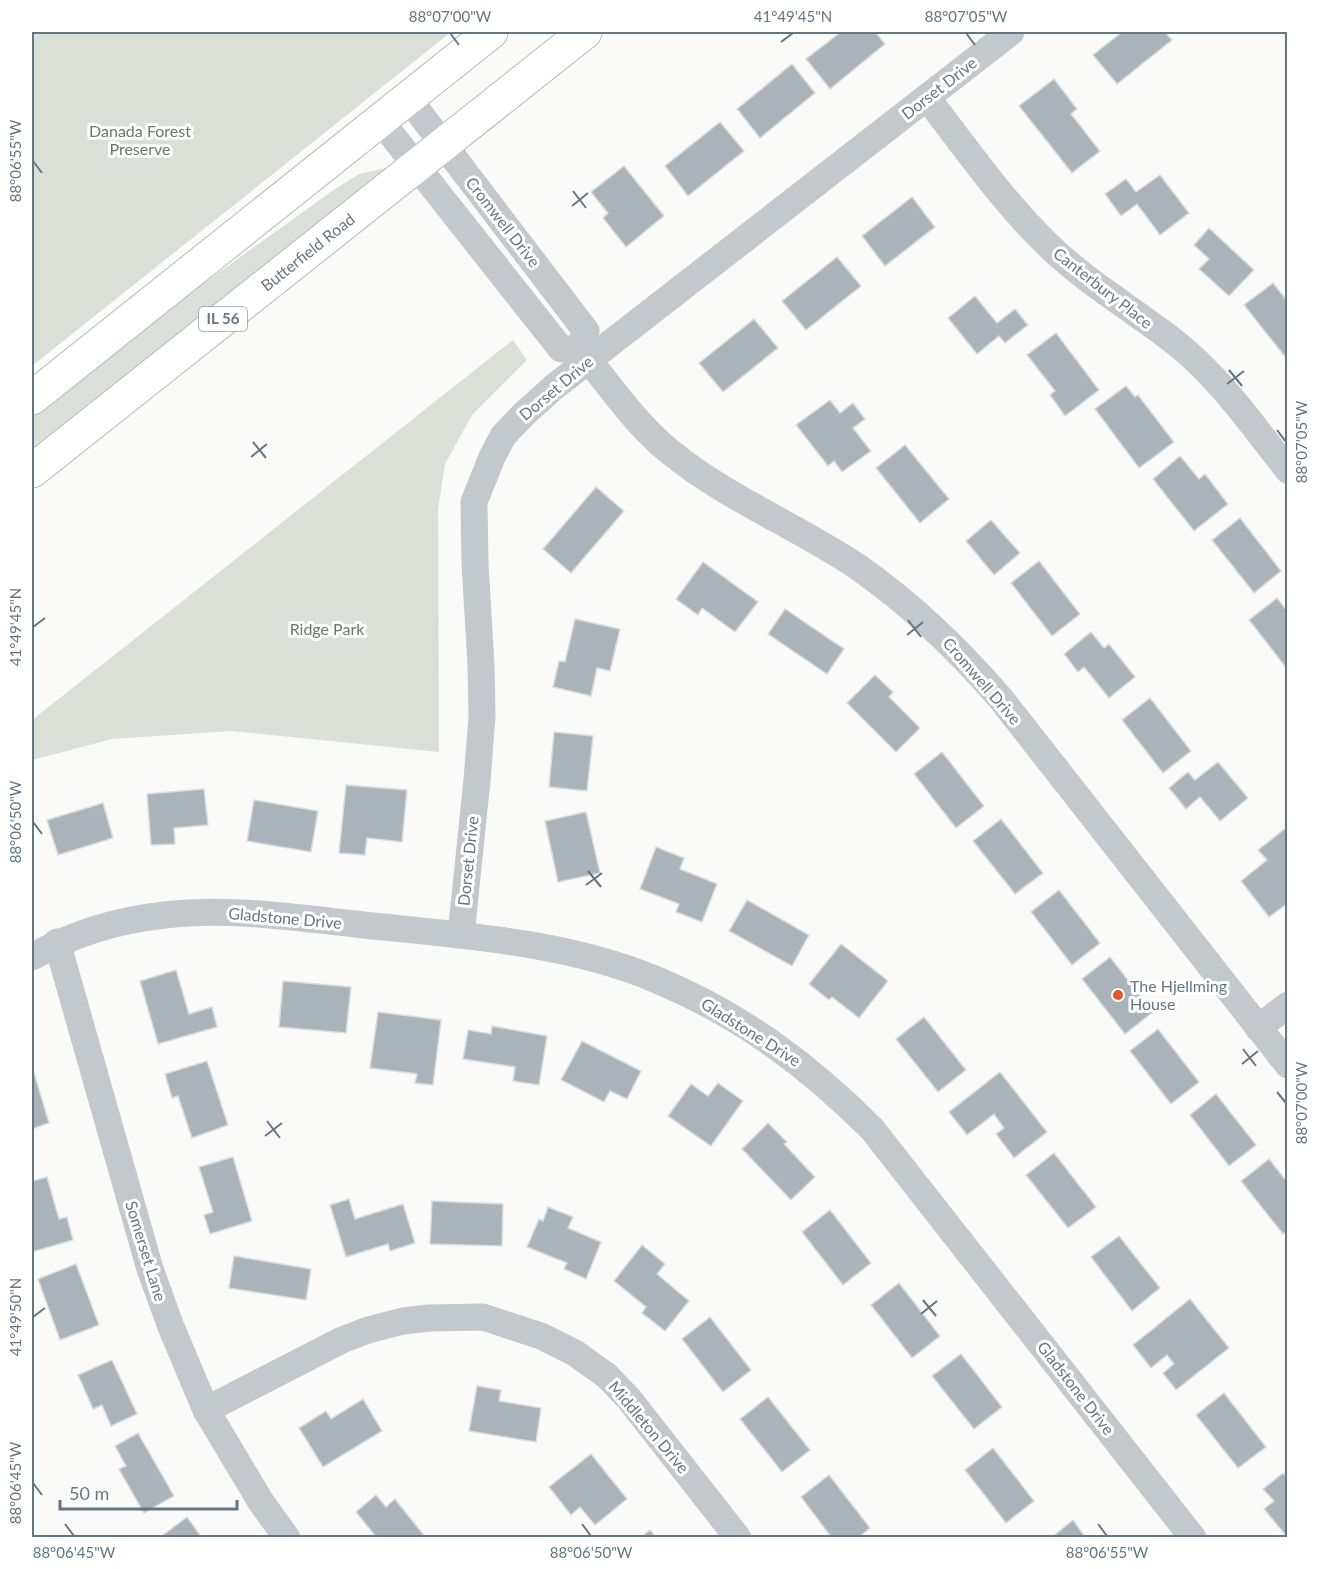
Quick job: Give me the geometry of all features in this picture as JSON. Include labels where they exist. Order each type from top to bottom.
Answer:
[{"type":"main road","points":[[32,398],[491,32]]},
{"type":"main road","name":"Butterfield Road","points":[[32,471],[585,32]]},
{"type":"street","name":"Dorset Drive","points":[[460,935],[482,716],[474,502],[503,436],[554,387],[584,354],[927,98],[1011,32]]},
{"type":"street","name":"Cromwell Drive","points":[[408,98],[586,331],[584,354]]},
{"type":"street","name":"Canterbury Place","points":[[927,98],[1017,212],[1048,245],[1070,265],[1197,361],[1234,402],[1287,470]]},
{"type":"street","name":"Cromwell Drive","points":[[380,120],[561,349],[584,354],[632,415],[667,450],[721,488],[857,567],[902,600],[948,641],[1001,699],[1287,1065]]},
{"type":"street","name":"Gladstone Drive","points":[[32,957],[57,942],[141,918],[209,912],[285,916],[460,935],[578,954],[657,979],[731,1016],[772,1042],[806,1068],[850,1107],[893,1154],[1193,1538]]},
{"type":"street","name":"Somerset Lane","points":[[57,942],[150,1269],[171,1327],[206,1410],[261,1502],[287,1538]]},
{"type":"street","points":[[1258,1028],[1287,1005]]},
{"type":"street","name":"Middleton Drive","points":[[206,1410],[342,1340],[368,1330],[412,1320],[483,1317],[541,1336],[575,1353],[607,1376],[630,1399],[738,1538]]},
{"type":"green space","name":"Danada Forest Preserve","points":[[32,32],[451,32],[32,366]]},
{"type":"green space","points":[[386,168],[387,171],[32,454],[32,417],[161,314],[335,189],[359,174]]},
{"type":"green space","name":"Ridge Park","points":[[513,340],[527,360],[472,415],[445,464],[438,509],[439,752],[231,731],[112,739],[32,760],[32,720]]},
{"type":"building","points":[[841,32],[875,32],[885,44],[830,89],[806,59]]},
{"type":"building","points":[[1122,32],[1165,32],[1172,40],[1117,84],[1093,55]]},
{"type":"building","points":[[792,64],[815,93],[760,138],[737,109]]},
{"type":"building","points":[[1054,79],[1077,109],[1071,114],[1100,151],[1072,173],[1019,106]]},
{"type":"building","points":[[720,122],[744,151],[688,196],[665,166]]},
{"type":"building","points":[[624,166],[664,216],[626,247],[603,218],[608,213],[591,192]]},
{"type":"building","points":[[1160,175],[1189,213],[1160,235],[1137,204],[1121,216],[1105,194],[1126,179],[1136,192]]},
{"type":"building","points":[[912,197],[935,227],[885,266],[862,236]]},
{"type":"building","points":[[1209,228],[1254,270],[1229,296],[1199,269],[1209,259],[1194,245]]},
{"type":"building","points":[[837,257],[861,286],[806,330],[782,301]]},
{"type":"building","points":[[1273,283],[1288,302],[1288,356],[1286,358],[1244,305]]},
{"type":"building","points":[[975,296],[997,323],[1015,309],[1028,325],[1005,343],[999,336],[977,354],[948,318]]},
{"type":"building","points":[[754,319],[778,348],[723,392],[699,363]]},
{"type":"building","points":[[1056,333],[1099,390],[1065,416],[1050,395],[1055,391],[1027,355]]},
{"type":"building","points":[[1126,386],[1135,397],[1138,395],[1174,442],[1139,468],[1095,409]]},
{"type":"building","points":[[830,400],[840,413],[853,403],[865,419],[853,428],[871,451],[842,472],[834,461],[828,466],[796,425]]},
{"type":"building","points":[[905,445],[949,499],[920,523],[876,468]]},
{"type":"building","points":[[1180,456],[1199,479],[1205,474],[1228,504],[1194,531],[1153,479]]},
{"type":"building","points":[[596,487],[624,511],[571,573],[543,549]]},
{"type":"building","points":[[1240,518],[1281,571],[1254,593],[1212,540]]},
{"type":"building","points":[[991,520],[1020,553],[994,575],[966,541]]},
{"type":"building","points":[[1039,561],[1080,614],[1052,636],[1011,583]]},
{"type":"building","points":[[703,562],[758,602],[735,632],[702,608],[698,615],[676,599]]},
{"type":"building","points":[[1277,598],[1288,612],[1288,670],[1249,620]]},
{"type":"building","points":[[785,609],[844,649],[827,674],[768,634]]},
{"type":"building","points":[[575,619],[620,629],[610,671],[597,668],[591,696],[553,687],[559,661],[565,662]]},
{"type":"building","points":[[1091,632],[1104,648],[1109,644],[1135,677],[1109,698],[1084,667],[1078,672],[1064,654]]},
{"type":"building","points":[[875,675],[893,692],[889,697],[920,728],[896,752],[847,703]]},
{"type":"building","points":[[1150,698],[1191,751],[1163,773],[1122,720]]},
{"type":"building","points":[[554,732],[593,736],[587,791],[549,787]]},
{"type":"building","points":[[942,752],[984,806],[956,828],[914,774]]},
{"type":"building","points":[[1218,762],[1248,798],[1220,821],[1200,797],[1186,809],[1169,788],[1188,772],[1195,780]]},
{"type":"building","points":[[346,785],[407,790],[402,842],[367,838],[365,855],[339,853]]},
{"type":"building","points":[[204,789],[208,825],[174,828],[175,844],[151,845],[147,794]]},
{"type":"building","points":[[254,800],[318,811],[311,852],[247,841]]},
{"type":"building","points":[[103,803],[113,838],[58,855],[47,820]]},
{"type":"building","points":[[586,812],[600,873],[558,882],[545,821]]},
{"type":"building","points":[[1001,819],[1043,873],[1015,894],[973,841]]},
{"type":"building","points":[[1287,827],[1288,903],[1269,917],[1241,881],[1267,860],[1258,850]]},
{"type":"building","points":[[656,847],[684,858],[680,869],[717,884],[702,922],[676,912],[679,904],[640,889]]},
{"type":"building","points":[[1059,890],[1100,943],[1072,965],[1031,912]]},
{"type":"building","points":[[747,900],[809,935],[792,966],[729,931]]},
{"type":"building","points":[[841,944],[888,981],[859,1018],[832,997],[829,1000],[809,984]]},
{"type":"building","name":"The Hjellming House","points":[[1110,957],[1153,1012],[1125,1034],[1082,979]]},
{"type":"building","points":[[176,970],[189,1014],[212,1007],[217,1027],[158,1044],[140,981]]},
{"type":"building","points":[[283,981],[351,987],[346,1033],[279,1027]]},
{"type":"building","points":[[378,1012],[441,1020],[433,1085],[415,1083],[417,1074],[370,1068]]},
{"type":"building","points":[[924,1017],[966,1070],[938,1092],[896,1039]]},
{"type":"building","points":[[492,1026],[547,1036],[539,1085],[513,1081],[515,1067],[463,1059],[468,1030],[491,1034]]},
{"type":"building","points":[[1158,1029],[1199,1082],[1171,1104],[1130,1051]]},
{"type":"building","points":[[582,1041],[641,1071],[627,1099],[610,1091],[604,1102],[561,1080]]},
{"type":"building","points":[[207,1061],[228,1125],[192,1138],[178,1096],[172,1098],[165,1074]]},
{"type":"building","points":[[32,1066],[49,1123],[32,1129]]},
{"type":"building","points":[[1000,1072],[1047,1132],[1014,1158],[996,1134],[1004,1128],[994,1114],[967,1135],[949,1112]]},
{"type":"building","points":[[718,1083],[743,1101],[711,1146],[668,1116],[691,1084],[708,1096]]},
{"type":"building","points":[[1216,1094],[1256,1145],[1229,1166],[1190,1115]]},
{"type":"building","points":[[768,1123],[787,1142],[784,1144],[815,1177],[791,1200],[742,1149]]},
{"type":"building","points":[[1054,1153],[1096,1207],[1068,1228],[1026,1175]]},
{"type":"building","points":[[233,1157],[252,1221],[210,1234],[204,1215],[213,1212],[199,1167]]},
{"type":"building","points":[[1269,1159],[1288,1183],[1288,1230],[1283,1234],[1241,1181]]},
{"type":"building","points":[[47,1177],[59,1219],[67,1217],[73,1240],[32,1252],[32,1181]]},
{"type":"building","points":[[349,1199],[355,1219],[403,1204],[415,1243],[390,1251],[388,1244],[346,1257],[330,1205]]},
{"type":"building","points":[[432,1201],[503,1204],[502,1246],[430,1244]]},
{"type":"building","points":[[548,1207],[573,1217],[568,1228],[601,1242],[586,1279],[564,1269],[567,1263],[527,1247],[539,1219],[543,1221]]},
{"type":"building","points":[[830,1210],[871,1263],[843,1285],[802,1232]]},
{"type":"building","points":[[1119,1236],[1160,1288],[1132,1311],[1091,1257]]},
{"type":"building","points":[[642,1245],[665,1264],[657,1274],[689,1301],[665,1331],[642,1313],[646,1307],[614,1281]]},
{"type":"building","points":[[234,1256],[311,1269],[306,1300],[229,1288]]},
{"type":"building","points":[[76,1264],[99,1325],[60,1340],[38,1279]]},
{"type":"building","points":[[899,1283],[940,1336],[912,1358],[871,1305]]},
{"type":"building","points":[[1190,1299],[1229,1348],[1176,1390],[1163,1373],[1174,1364],[1167,1355],[1151,1368],[1133,1345]]},
{"type":"building","points":[[710,1317],[751,1370],[723,1392],[682,1339]]},
{"type":"building","points":[[961,1354],[1002,1407],[974,1429],[932,1376]]},
{"type":"building","points":[[112,1360],[137,1414],[111,1426],[102,1405],[93,1409],[78,1375]]},
{"type":"building","points":[[477,1386],[501,1390],[499,1401],[541,1408],[536,1442],[469,1431]]},
{"type":"building","points":[[1224,1393],[1266,1447],[1238,1468],[1196,1415]]},
{"type":"building","points":[[768,1397],[810,1450],[782,1472],[740,1419]]},
{"type":"building","points":[[363,1399],[382,1431],[323,1467],[299,1428],[326,1411],[331,1419]]},
{"type":"building","points":[[138,1433],[174,1496],[144,1513],[119,1469],[126,1466],[115,1446]]},
{"type":"building","points":[[993,1448],[1034,1501],[1006,1523],[965,1470]]},
{"type":"building","points":[[591,1454],[627,1499],[595,1525],[580,1507],[571,1515],[549,1487]]},
{"type":"building","points":[[1283,1473],[1288,1478],[1288,1538],[1264,1509],[1274,1501],[1263,1489]]},
{"type":"building","points":[[829,1475],[870,1528],[858,1538],[832,1538],[801,1497]]},
{"type":"building","points":[[376,1495],[386,1507],[395,1499],[426,1538],[377,1538],[356,1512]]},
{"type":"building","points":[[187,1517],[202,1538],[159,1538]]},
{"type":"building","points":[[1073,1520],[1086,1538],[1051,1538]]},
{"type":"building","points":[[650,1530],[657,1538],[640,1538]]},
{"type":"place","name":"The Hjellming House","points":[[1118,995]]}]
